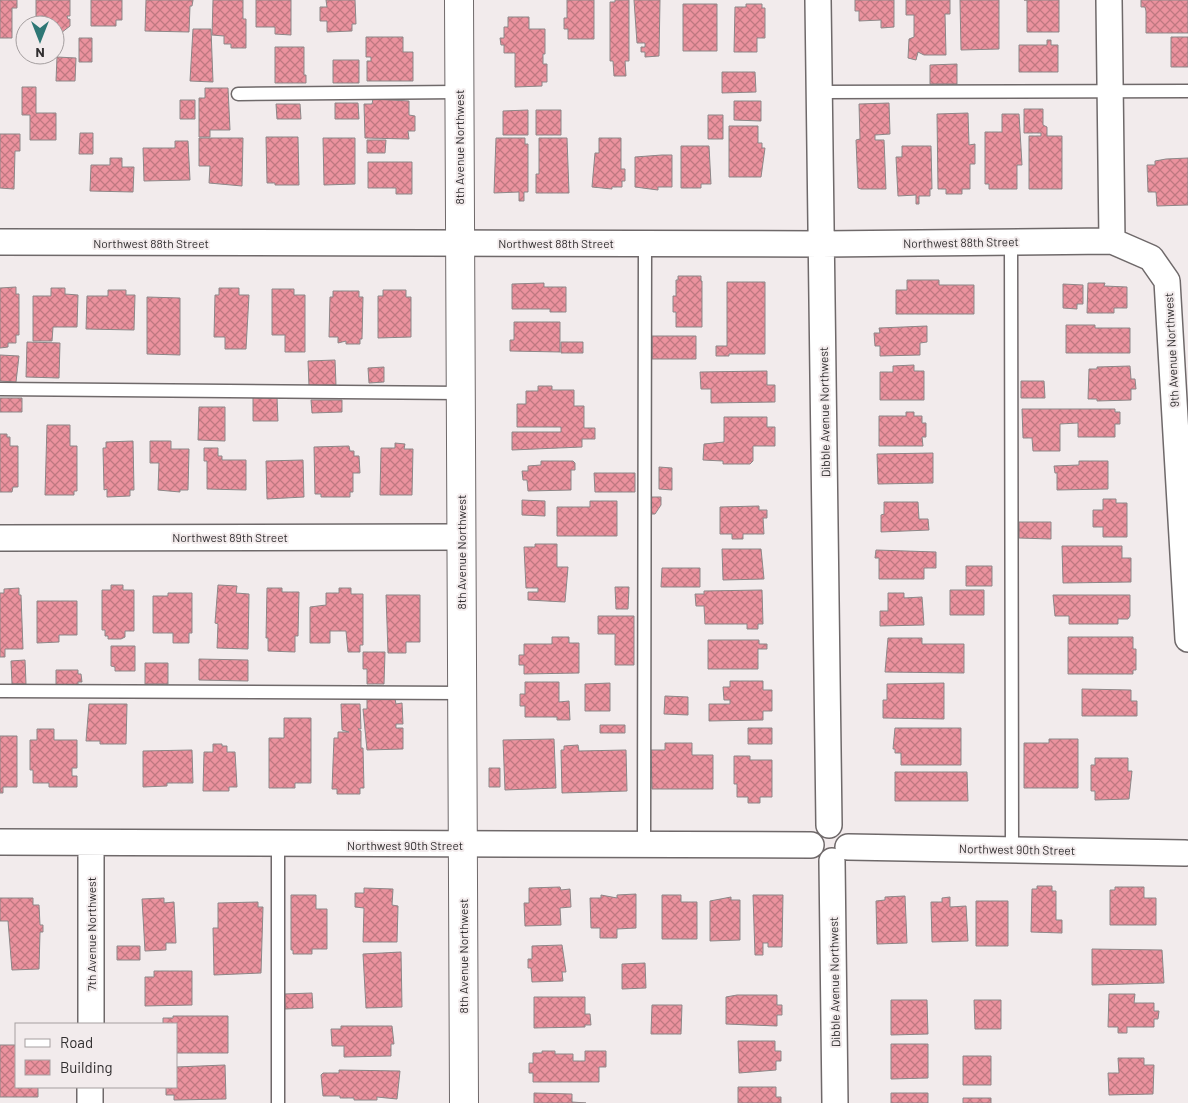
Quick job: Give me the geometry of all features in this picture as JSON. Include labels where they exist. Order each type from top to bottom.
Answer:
[{"type":"street","name":"8th Avenue Northwest","points":[[459,0],[464,1103]]},
{"type":"street","name":"Dibble Avenue Northwest","points":[[818,0],[829,825]]},
{"type":"street","points":[[1109,0],[1112,91],[1112,241]]},
{"type":"street","name":"Northwest 88th Street","points":[[0,242],[822,244],[1112,241]]},
{"type":"street","name":"9th Avenue Northwest","points":[[1112,241],[1151,258],[1167,282],[1188,638]]},
{"type":"street","name":"Northwest 89th Street","points":[[0,538],[461,537]]},
{"type":"street","points":[[829,825],[842,830],[846,835],[840,854],[818,858],[814,854],[811,845],[816,830],[829,825]]},
{"type":"street","name":"Northwest 90th Street","points":[[0,842],[811,845]]},
{"type":"street","name":"7th Avenue Northwest","points":[[91,843],[91,1023]]},
{"type":"street","name":"Northwest 90th Street","points":[[840,854],[1012,849],[1187,854]]},
{"type":"street","name":"Dibble Avenue Northwest","points":[[835,1103],[840,854]]},
{"type":"street","points":[[90,1088],[90,1103]]},
{"type":"lane","points":[[819,92],[1188,91]]},
{"type":"lane","points":[[238,94],[459,92]]},
{"type":"lane","points":[[1011,242],[1012,849]]},
{"type":"lane","points":[[644,244],[644,844]]},
{"type":"lane","points":[[0,390],[460,393]]},
{"type":"lane","points":[[0,691],[462,693]]},
{"type":"lane","points":[[278,844],[278,1103]]},
{"type":"building","points":[[0,0],[17,0],[17,8],[12,8],[12,38],[0,38]]},
{"type":"building","points":[[36,0],[70,0],[70,16],[67,16],[70,19],[70,26],[65,30],[65,15],[36,15]]},
{"type":"building","points":[[91,0],[122,0],[122,20],[116,20],[116,26],[91,26]]},
{"type":"building","points":[[146,0],[193,0],[192,6],[190,6],[189,32],[145,31]]},
{"type":"building","points":[[213,0],[243,0],[243,19],[246,19],[246,48],[231,48],[231,44],[224,44],[224,36],[212,35]]},
{"type":"building","points":[[256,0],[291,0],[291,35],[275,34],[275,27],[256,27]]},
{"type":"building","points":[[326,0],[355,0],[356,24],[352,24],[352,31],[327,32],[327,21],[320,21],[320,7],[327,7]]},
{"type":"building","points":[[567,0],[594,0],[594,39],[568,39],[568,29],[564,29],[564,18],[567,18]]},
{"type":"building","points":[[615,0],[629,0],[629,61],[625,61],[626,76],[614,76],[613,61],[610,61],[610,2],[615,2]]},
{"type":"building","points":[[634,0],[660,0],[659,56],[645,57],[645,52],[641,52],[641,47],[645,47],[645,43],[637,43]]},
{"type":"building","points":[[855,0],[894,0],[894,27],[881,28],[881,20],[859,21],[859,11],[855,11]]},
{"type":"building","points":[[906,0],[950,0],[950,14],[945,14],[946,55],[924,55],[918,52],[916,60],[908,58],[909,39],[914,37],[914,15],[906,15]]},
{"type":"building","points":[[960,0],[999,0],[999,49],[961,50]]},
{"type":"building","points":[[1027,0],[1059,0],[1059,32],[1027,32]]},
{"type":"building","points":[[1141,0],[1188,0],[1188,33],[1146,33],[1146,11],[1145,7],[1141,7]]},
{"type":"building","points":[[683,4],[717,4],[717,51],[683,51]]},
{"type":"building","points":[[746,4],[762,4],[762,8],[765,8],[765,38],[757,38],[757,52],[734,52],[735,7],[746,7]]},
{"type":"building","points":[[508,17],[529,17],[529,29],[545,29],[543,64],[547,64],[547,82],[542,82],[542,86],[515,87],[515,53],[504,53],[504,45],[501,45],[500,38],[504,38],[504,27],[508,27]]},
{"type":"building","points":[[193,29],[211,29],[213,82],[190,81]]},
{"type":"building","points":[[366,37],[403,37],[403,52],[413,52],[413,81],[367,81],[367,61],[371,61],[371,57],[366,57]]},
{"type":"building","points":[[1171,37],[1188,37],[1188,67],[1171,67]]},
{"type":"building","points":[[79,38],[92,38],[92,62],[79,62]]},
{"type":"building","points":[[1047,40],[1051,40],[1051,45],[1058,45],[1058,72],[1019,72],[1019,45],[1047,45]]},
{"type":"building","points":[[275,47],[304,47],[304,75],[306,75],[306,83],[275,83]]},
{"type":"building","points":[[65,57],[76,58],[75,81],[56,81],[57,65],[65,65]]},
{"type":"building","points":[[333,60],[359,60],[359,83],[333,83]]},
{"type":"building","points":[[957,64],[957,84],[930,84],[930,65]]},
{"type":"building","points":[[722,72],[755,72],[756,92],[722,93]]},
{"type":"building","points":[[22,87],[36,87],[36,113],[56,113],[56,140],[30,140],[30,115],[22,115]]},
{"type":"building","points":[[205,88],[228,88],[230,130],[210,130],[210,137],[199,137],[199,98],[205,98]]},
{"type":"building","points":[[373,99],[409,101],[409,115],[415,116],[415,131],[408,131],[409,139],[365,138],[364,104],[372,104]]},
{"type":"building","points":[[180,100],[195,100],[195,119],[180,119]]},
{"type":"building","points":[[734,101],[761,101],[761,121],[734,120]]},
{"type":"building","points":[[335,103],[358,103],[359,119],[335,119]]},
{"type":"building","points":[[889,103],[890,134],[875,135],[875,140],[884,140],[886,189],[858,188],[856,140],[860,139],[859,104]]},
{"type":"building","points":[[276,104],[300,104],[301,119],[277,119]]},
{"type":"building","points":[[1024,109],[1043,109],[1043,125],[1047,127],[1047,136],[1062,136],[1062,189],[1029,189],[1029,136],[1041,136],[1041,133],[1024,133]]},
{"type":"building","points":[[528,110],[528,135],[503,135],[503,111]]},
{"type":"building","points":[[536,110],[561,110],[561,135],[536,135]]},
{"type":"building","points":[[968,113],[969,145],[975,144],[975,164],[970,164],[970,189],[962,189],[962,194],[946,194],[946,189],[938,189],[937,114]]},
{"type":"building","points":[[1002,114],[1019,114],[1022,165],[1017,165],[1017,189],[989,189],[989,184],[985,184],[985,132],[1002,132]]},
{"type":"building","points":[[708,115],[723,115],[723,139],[708,139]]},
{"type":"building","points":[[729,126],[758,126],[758,143],[762,143],[762,148],[765,148],[761,177],[729,177]]},
{"type":"building","points":[[80,133],[93,133],[93,154],[79,154]]},
{"type":"building","points":[[0,134],[20,134],[20,151],[15,151],[14,189],[0,188]]},
{"type":"building","points":[[266,137],[298,137],[299,185],[267,183]]},
{"type":"building","points":[[199,138],[243,138],[242,186],[209,183],[210,166],[199,166]]},
{"type":"building","points":[[323,138],[355,138],[355,184],[324,185]]},
{"type":"building","points":[[496,138],[525,138],[525,144],[528,144],[528,192],[524,192],[524,201],[519,201],[519,192],[494,193]]},
{"type":"building","points":[[539,138],[567,138],[569,193],[536,193],[536,174],[539,174]]},
{"type":"building","points":[[599,138],[621,138],[621,169],[625,169],[625,181],[622,181],[622,187],[612,187],[612,189],[592,187],[595,153],[599,153]]},
{"type":"building","points":[[367,140],[386,140],[385,153],[367,153]]},
{"type":"building","points":[[175,141],[188,141],[190,180],[144,181],[143,148],[175,148]]},
{"type":"building","points":[[681,146],[709,146],[711,184],[701,184],[701,188],[681,188]]},
{"type":"building","points":[[902,146],[931,146],[932,189],[930,189],[930,196],[919,196],[919,204],[916,204],[916,195],[898,196],[896,157],[902,157]]},
{"type":"building","points":[[672,155],[672,187],[658,187],[658,190],[635,187],[635,157]]},
{"type":"building","points":[[110,158],[122,158],[122,167],[134,167],[133,192],[90,191],[91,165],[110,165]]},
{"type":"building","points":[[1188,158],[1188,205],[1157,206],[1156,192],[1148,192],[1147,165],[1155,165],[1155,161],[1166,159]]},
{"type":"building","points":[[368,162],[412,162],[412,194],[396,194],[396,188],[368,188]]},
{"type":"building","points":[[678,276],[701,276],[702,327],[676,327],[676,312],[673,312],[673,296],[676,296],[676,280],[678,280]]},
{"type":"building","points":[[907,280],[939,280],[939,285],[974,285],[974,314],[896,314],[896,290],[907,290]]},
{"type":"building","points":[[727,282],[765,282],[765,354],[716,356],[716,346],[727,346]]},
{"type":"building","points":[[544,283],[544,287],[566,287],[566,312],[550,312],[550,309],[512,309],[512,284]]},
{"type":"building","points":[[1088,283],[1105,283],[1104,286],[1127,287],[1127,308],[1114,308],[1114,313],[1087,313]]},
{"type":"building","points":[[1063,284],[1083,285],[1083,304],[1077,304],[1077,309],[1063,308]]},
{"type":"building","points":[[16,287],[16,294],[19,294],[19,335],[16,335],[16,343],[8,343],[8,347],[0,348],[0,288]]},
{"type":"building","points":[[51,288],[65,288],[65,294],[78,295],[77,327],[53,327],[52,341],[33,341],[33,296],[51,296]]},
{"type":"building","points":[[219,288],[239,288],[239,295],[249,295],[246,349],[225,349],[225,337],[214,337],[215,295],[219,295]]},
{"type":"building","points":[[272,289],[294,289],[294,295],[305,295],[305,352],[285,352],[285,335],[272,335]]},
{"type":"building","points":[[108,290],[126,290],[126,295],[135,295],[134,330],[86,329],[87,296],[108,296]]},
{"type":"building","points":[[383,290],[406,290],[406,297],[411,297],[411,337],[378,338],[378,296],[383,296]]},
{"type":"building","points":[[333,291],[359,291],[359,297],[363,297],[362,339],[360,339],[360,344],[346,344],[346,341],[338,343],[338,337],[329,337],[330,297],[333,297]]},
{"type":"building","points":[[147,297],[180,298],[180,355],[147,354]]},
{"type":"building","points":[[514,322],[560,322],[560,352],[510,351],[510,340],[514,340]]},
{"type":"building","points":[[1066,325],[1095,325],[1095,328],[1130,328],[1130,353],[1066,353]]},
{"type":"building","points":[[927,326],[927,342],[920,343],[920,355],[880,356],[880,346],[875,346],[874,333],[880,333],[879,328]]},
{"type":"building","points":[[652,336],[696,336],[696,359],[652,359]]},
{"type":"building","points":[[27,342],[60,343],[59,378],[26,377]]},
{"type":"building","points":[[561,342],[583,342],[583,353],[561,353]]},
{"type":"building","points":[[0,355],[19,356],[16,382],[0,381]]},
{"type":"building","points":[[335,360],[336,385],[309,386],[308,361]]},
{"type":"building","points":[[914,365],[914,371],[924,371],[924,400],[880,400],[880,372],[893,372],[893,366]]},
{"type":"building","points":[[1130,366],[1131,379],[1135,379],[1136,389],[1131,389],[1131,400],[1097,401],[1097,399],[1088,399],[1089,369]]},
{"type":"building","points":[[384,367],[384,382],[369,383],[368,368]]},
{"type":"building","points":[[767,371],[767,385],[775,385],[775,402],[711,403],[711,389],[701,389],[700,372]]},
{"type":"building","points":[[1021,381],[1044,381],[1045,398],[1021,398]]},
{"type":"building","points":[[538,386],[552,386],[552,390],[574,390],[574,406],[584,406],[584,428],[595,428],[595,439],[582,439],[582,447],[512,450],[512,432],[561,432],[561,427],[517,427],[517,404],[526,404],[526,391],[538,391]]},
{"type":"building","points":[[253,397],[277,397],[278,421],[253,421]]},
{"type":"building","points":[[0,398],[22,398],[22,412],[0,412]]},
{"type":"building","points":[[311,400],[342,400],[342,412],[312,413]]},
{"type":"building","points":[[199,407],[225,407],[225,441],[198,440]]},
{"type":"building","points":[[1022,409],[1115,409],[1115,412],[1120,412],[1120,424],[1115,424],[1115,437],[1078,437],[1078,423],[1060,424],[1060,451],[1033,451],[1032,438],[1023,438]]},
{"type":"building","points":[[906,412],[914,412],[914,416],[922,416],[922,423],[926,423],[926,437],[922,437],[923,446],[879,446],[879,416],[906,416]]},
{"type":"building","points":[[724,417],[767,417],[767,427],[775,427],[775,446],[753,446],[753,461],[750,464],[723,464],[723,461],[703,460],[704,444],[724,442]]},
{"type":"building","points":[[47,425],[70,425],[70,446],[77,446],[77,491],[74,491],[74,495],[45,495]]},
{"type":"building","points":[[0,434],[7,434],[7,437],[10,437],[10,446],[18,446],[18,487],[13,487],[12,492],[0,492]]},
{"type":"building","points":[[133,441],[134,490],[130,490],[130,496],[107,497],[107,489],[104,490],[103,448],[106,448],[106,442]]},
{"type":"building","points":[[150,441],[171,441],[171,449],[189,449],[188,490],[180,490],[180,492],[158,490],[159,463],[150,463]]},
{"type":"building","points":[[395,443],[405,444],[404,449],[413,449],[412,495],[380,495],[381,448],[395,448]]},
{"type":"building","points":[[349,446],[350,451],[354,451],[354,456],[359,456],[360,473],[353,473],[353,492],[350,492],[350,497],[321,497],[321,494],[315,494],[314,447]]},
{"type":"building","points":[[204,448],[218,448],[218,456],[222,456],[222,460],[246,460],[246,490],[207,489],[207,461],[204,461]]},
{"type":"building","points":[[933,453],[933,483],[878,484],[877,454]]},
{"type":"building","points":[[303,460],[304,497],[267,499],[266,461]]},
{"type":"building","points":[[541,461],[573,461],[575,463],[575,470],[571,470],[571,490],[528,491],[527,480],[523,480],[522,471],[528,471],[528,466],[541,465]]},
{"type":"building","points":[[1079,461],[1108,461],[1108,489],[1057,490],[1057,473],[1055,473],[1054,466],[1079,465]]},
{"type":"building","points":[[659,467],[672,468],[672,490],[659,489]]},
{"type":"building","points":[[594,473],[635,473],[635,492],[595,492]]},
{"type":"building","points":[[646,497],[661,497],[661,505],[655,514],[646,514]]},
{"type":"building","points":[[1103,499],[1116,499],[1116,503],[1127,503],[1127,537],[1103,537],[1103,527],[1093,527],[1093,510],[1103,510]]},
{"type":"building","points":[[522,500],[545,501],[545,516],[522,515]]},
{"type":"building","points":[[590,501],[617,501],[617,536],[557,536],[557,507],[590,507]]},
{"type":"building","points":[[884,502],[918,502],[919,519],[928,519],[929,530],[881,532],[881,515],[884,514]]},
{"type":"building","points":[[759,506],[759,510],[767,510],[767,518],[763,518],[764,534],[743,534],[743,539],[732,539],[732,534],[720,534],[720,507]]},
{"type":"building","points":[[1019,522],[1051,522],[1051,539],[1019,538]]},
{"type":"building","points":[[535,544],[557,544],[557,567],[568,567],[565,602],[528,600],[528,592],[538,592],[538,588],[526,588],[524,547],[535,547]]},
{"type":"building","points":[[1062,546],[1122,546],[1122,558],[1131,558],[1131,582],[1063,583]]},
{"type":"building","points":[[722,549],[761,549],[764,579],[723,580]]},
{"type":"building","points":[[876,550],[936,552],[936,568],[924,568],[924,579],[879,579],[879,558],[875,558]]},
{"type":"building","points":[[966,566],[992,566],[992,586],[966,586]]},
{"type":"building","points":[[662,568],[700,568],[700,587],[661,587]]},
{"type":"building","points":[[111,585],[123,585],[123,590],[134,590],[134,631],[125,631],[125,637],[121,639],[108,639],[108,636],[105,636],[105,630],[102,630],[102,590],[111,590]]},
{"type":"building","points":[[218,585],[237,586],[236,593],[249,594],[248,649],[217,648],[218,624],[215,623]]},
{"type":"building","points":[[615,587],[629,587],[628,609],[616,609]]},
{"type":"building","points":[[19,588],[19,595],[21,595],[23,649],[5,649],[5,657],[0,657],[0,593],[4,593],[4,589]]},
{"type":"building","points":[[267,588],[282,588],[282,592],[299,592],[298,636],[295,636],[295,652],[268,651],[268,638],[266,638]]},
{"type":"building","points":[[339,588],[351,588],[351,594],[363,594],[363,645],[360,645],[360,652],[348,652],[346,631],[330,631],[330,643],[310,643],[310,607],[326,605],[326,593],[339,593]]},
{"type":"building","points":[[762,590],[763,624],[758,624],[758,629],[747,629],[747,624],[705,624],[704,606],[696,606],[695,594],[704,594],[704,591]]},
{"type":"building","points":[[950,590],[984,590],[984,615],[950,615]]},
{"type":"building","points":[[168,593],[192,593],[192,633],[189,633],[189,643],[173,643],[173,633],[153,633],[153,596],[168,596]]},
{"type":"building","points":[[888,593],[904,593],[904,598],[922,597],[924,625],[880,626],[880,611],[888,611]]},
{"type":"building","points":[[386,595],[420,595],[420,642],[406,642],[406,653],[388,653]]},
{"type":"building","points":[[1053,595],[1130,595],[1130,616],[1128,619],[1118,619],[1118,624],[1069,624],[1069,616],[1055,616]]},
{"type":"building","points":[[37,601],[77,601],[77,635],[59,635],[59,642],[37,643]]},
{"type":"building","points":[[598,616],[634,616],[634,665],[615,665],[615,634],[598,634]]},
{"type":"building","points":[[552,637],[569,637],[569,643],[579,643],[579,673],[524,674],[524,665],[519,665],[519,655],[524,655],[524,644],[552,644]]},
{"type":"building","points":[[1068,637],[1133,637],[1133,649],[1136,649],[1136,670],[1133,670],[1133,674],[1068,674]]},
{"type":"building","points":[[888,638],[922,638],[922,644],[964,644],[964,673],[885,672]]},
{"type":"building","points":[[708,640],[759,640],[759,644],[767,644],[767,649],[758,649],[758,669],[708,669]]},
{"type":"building","points":[[111,646],[135,646],[135,671],[115,671],[115,667],[111,666]]},
{"type":"building","points":[[363,652],[385,652],[384,684],[367,684],[367,669],[363,669]]},
{"type":"building","points":[[199,659],[248,660],[248,681],[199,680]]},
{"type":"building","points":[[25,660],[26,684],[12,684],[11,661]]},
{"type":"building","points":[[145,663],[168,663],[168,684],[145,684]]},
{"type":"building","points":[[56,670],[78,670],[78,674],[81,674],[82,682],[78,682],[78,685],[56,685]]},
{"type":"building","points":[[730,681],[763,681],[763,690],[772,690],[772,711],[763,711],[763,720],[709,721],[709,704],[730,704],[730,700],[724,700],[723,687],[730,687]]},
{"type":"building","points":[[525,682],[559,682],[559,702],[569,701],[570,720],[557,720],[557,717],[525,717],[525,706],[520,706],[520,694],[525,694]]},
{"type":"building","points":[[610,683],[610,711],[585,711],[585,684]]},
{"type":"building","points":[[944,683],[944,719],[883,718],[883,700],[887,700],[887,684]]},
{"type":"building","points":[[1082,689],[1131,690],[1131,701],[1137,701],[1137,716],[1082,716]]},
{"type":"building","points":[[665,696],[688,697],[688,715],[664,714]]},
{"type":"building","points":[[367,699],[395,699],[396,704],[402,703],[403,724],[396,724],[396,728],[403,728],[403,749],[367,750],[363,709],[367,709]]},
{"type":"building","points":[[89,704],[127,704],[126,744],[100,744],[100,741],[86,741]]},
{"type":"building","points":[[341,704],[360,704],[361,729],[358,729],[361,731],[361,748],[363,748],[364,788],[360,788],[360,794],[337,794],[337,789],[332,789],[334,738],[338,738],[338,732],[349,732],[342,730]]},
{"type":"building","points":[[284,718],[311,718],[311,783],[295,783],[295,788],[269,788],[269,738],[284,738]]},
{"type":"building","points":[[600,725],[625,725],[625,733],[600,733]]},
{"type":"building","points":[[748,728],[772,728],[772,744],[748,744]]},
{"type":"building","points":[[895,728],[961,728],[961,765],[901,765],[901,753],[895,753],[895,749],[893,749]]},
{"type":"building","points":[[37,729],[54,729],[54,740],[77,740],[77,768],[72,768],[72,776],[77,776],[77,787],[49,787],[49,783],[33,783],[33,770],[30,770],[30,740],[37,740]]},
{"type":"building","points":[[0,736],[17,736],[17,787],[3,787],[3,793],[0,793]]},
{"type":"building","points":[[554,739],[556,788],[505,790],[503,740]]},
{"type":"building","points":[[1049,739],[1078,739],[1078,788],[1024,788],[1024,743],[1049,743]]},
{"type":"building","points":[[665,743],[692,743],[692,755],[713,755],[713,789],[652,789],[651,750],[665,750]]},
{"type":"building","points":[[213,744],[222,744],[222,746],[227,746],[227,752],[235,752],[237,787],[229,787],[229,791],[203,791],[204,752],[213,752]]},
{"type":"building","points":[[578,745],[579,751],[626,750],[627,791],[562,793],[561,750],[564,750],[564,746]]},
{"type":"building","points":[[192,750],[193,783],[167,783],[167,786],[143,787],[143,751]]},
{"type":"building","points":[[734,756],[750,756],[750,760],[772,760],[772,797],[760,797],[760,803],[748,803],[748,797],[737,797],[737,784],[734,784]]},
{"type":"building","points":[[1095,758],[1128,758],[1128,771],[1132,771],[1129,799],[1095,800],[1095,791],[1091,791],[1091,765],[1095,765]]},
{"type":"building","points":[[489,768],[500,768],[500,787],[489,787]]},
{"type":"building","points":[[895,772],[967,772],[968,801],[895,801]]},
{"type":"building","points":[[1037,886],[1052,886],[1052,891],[1056,891],[1056,920],[1062,920],[1062,933],[1031,932],[1032,889],[1037,889]]},
{"type":"building","points":[[560,887],[561,890],[570,889],[571,907],[560,908],[561,925],[525,926],[524,903],[529,903],[529,888]]},
{"type":"building","points":[[1115,887],[1144,887],[1144,898],[1156,898],[1156,925],[1110,925],[1110,890],[1115,890]]},
{"type":"building","points":[[364,888],[393,889],[392,905],[398,906],[397,942],[363,942],[364,908],[355,907],[355,893],[364,893]]},
{"type":"building","points":[[636,894],[636,928],[617,929],[617,938],[600,938],[600,928],[591,928],[590,898],[601,898],[601,895],[617,898],[617,895]]},
{"type":"building","points":[[291,895],[316,895],[316,909],[327,909],[327,949],[312,949],[312,954],[293,954],[293,950],[291,950]]},
{"type":"building","points":[[662,895],[681,895],[681,902],[697,902],[697,939],[662,939]]},
{"type":"building","points":[[753,895],[783,895],[782,947],[768,947],[768,943],[763,943],[763,955],[755,955]]},
{"type":"building","points":[[905,896],[907,943],[877,944],[876,901],[885,900],[885,897]]},
{"type":"building","points":[[731,897],[731,900],[740,900],[740,940],[710,941],[710,901]]},
{"type":"building","points":[[950,897],[950,907],[966,906],[968,941],[932,942],[931,902],[942,902],[942,898]]},
{"type":"building","points":[[0,898],[33,898],[33,905],[39,905],[40,925],[43,925],[43,932],[40,932],[39,969],[12,970],[8,921],[0,921]]},
{"type":"building","points":[[164,898],[164,903],[174,902],[176,943],[166,943],[166,950],[145,951],[142,899]]},
{"type":"building","points":[[976,901],[1008,901],[1008,946],[976,946]]},
{"type":"building","points":[[258,902],[258,907],[263,907],[261,973],[214,975],[213,928],[218,928],[218,903]]},
{"type":"building","points":[[562,945],[566,972],[562,972],[563,981],[532,982],[531,968],[528,968],[528,959],[532,959],[532,946]]},
{"type":"building","points":[[117,946],[140,946],[140,960],[117,960]]},
{"type":"building","points":[[1092,949],[1162,950],[1164,983],[1092,985]]},
{"type":"building","points":[[401,952],[402,1007],[366,1008],[363,954]]},
{"type":"building","points":[[645,963],[646,988],[622,989],[622,964]]},
{"type":"building","points":[[154,971],[192,971],[192,1005],[145,1006],[145,977],[154,977]]},
{"type":"building","points":[[312,993],[313,1008],[285,1009],[284,994]]},
{"type":"building","points":[[1109,994],[1135,994],[1134,1003],[1154,1003],[1154,1011],[1159,1011],[1158,1019],[1154,1019],[1154,1027],[1127,1027],[1127,1033],[1118,1033],[1118,1027],[1108,1027]]},
{"type":"building","points":[[737,995],[777,995],[777,1005],[782,1005],[782,1015],[777,1015],[777,1026],[726,1024],[726,997]]},
{"type":"building","points":[[534,997],[585,997],[585,1014],[590,1014],[591,1025],[585,1025],[585,1027],[534,1028]]},
{"type":"building","points":[[891,1000],[927,1000],[928,1034],[891,1035]]},
{"type":"building","points":[[974,1000],[1001,1000],[1001,1029],[975,1029]]},
{"type":"building","points":[[652,1005],[682,1005],[681,1034],[651,1034]]},
{"type":"building","points":[[173,1016],[228,1016],[228,1053],[178,1053],[178,1023],[163,1023],[163,1018],[173,1018]]},
{"type":"building","points":[[341,1026],[392,1026],[394,1044],[391,1044],[391,1056],[344,1057],[344,1046],[332,1046],[331,1029],[341,1029]]},
{"type":"building","points":[[738,1041],[775,1041],[775,1051],[781,1051],[781,1061],[776,1061],[776,1070],[739,1073]]},
{"type":"building","points":[[891,1044],[928,1044],[928,1078],[891,1079]]},
{"type":"building","points":[[0,1045],[15,1045],[15,1088],[38,1088],[38,1097],[0,1097]]},
{"type":"building","points":[[542,1051],[555,1051],[555,1054],[573,1054],[573,1061],[585,1061],[585,1051],[606,1051],[606,1067],[599,1067],[599,1082],[533,1082],[533,1073],[529,1073],[529,1063],[533,1063],[533,1053],[542,1053]]},
{"type":"building","points":[[963,1056],[991,1056],[991,1085],[963,1085]]},
{"type":"building","points":[[1118,1058],[1144,1058],[1144,1065],[1154,1065],[1153,1094],[1109,1095],[1108,1073],[1119,1073]]},
{"type":"building","points":[[225,1065],[226,1099],[174,1100],[174,1095],[166,1095],[166,1088],[178,1088],[178,1067]]},
{"type":"building","points":[[339,1070],[400,1071],[397,1099],[377,1097],[377,1100],[354,1100],[354,1098],[340,1098],[340,1096],[323,1096],[321,1075],[323,1073],[339,1073]]},
{"type":"building","points":[[738,1087],[776,1087],[776,1097],[781,1097],[781,1103],[738,1103]]},
{"type":"building","points":[[534,1093],[572,1094],[572,1102],[586,1103],[534,1103]]},
{"type":"building","points":[[891,1093],[928,1093],[928,1103],[891,1103]]},
{"type":"building","points":[[963,1098],[991,1098],[991,1103],[963,1103]]}]
